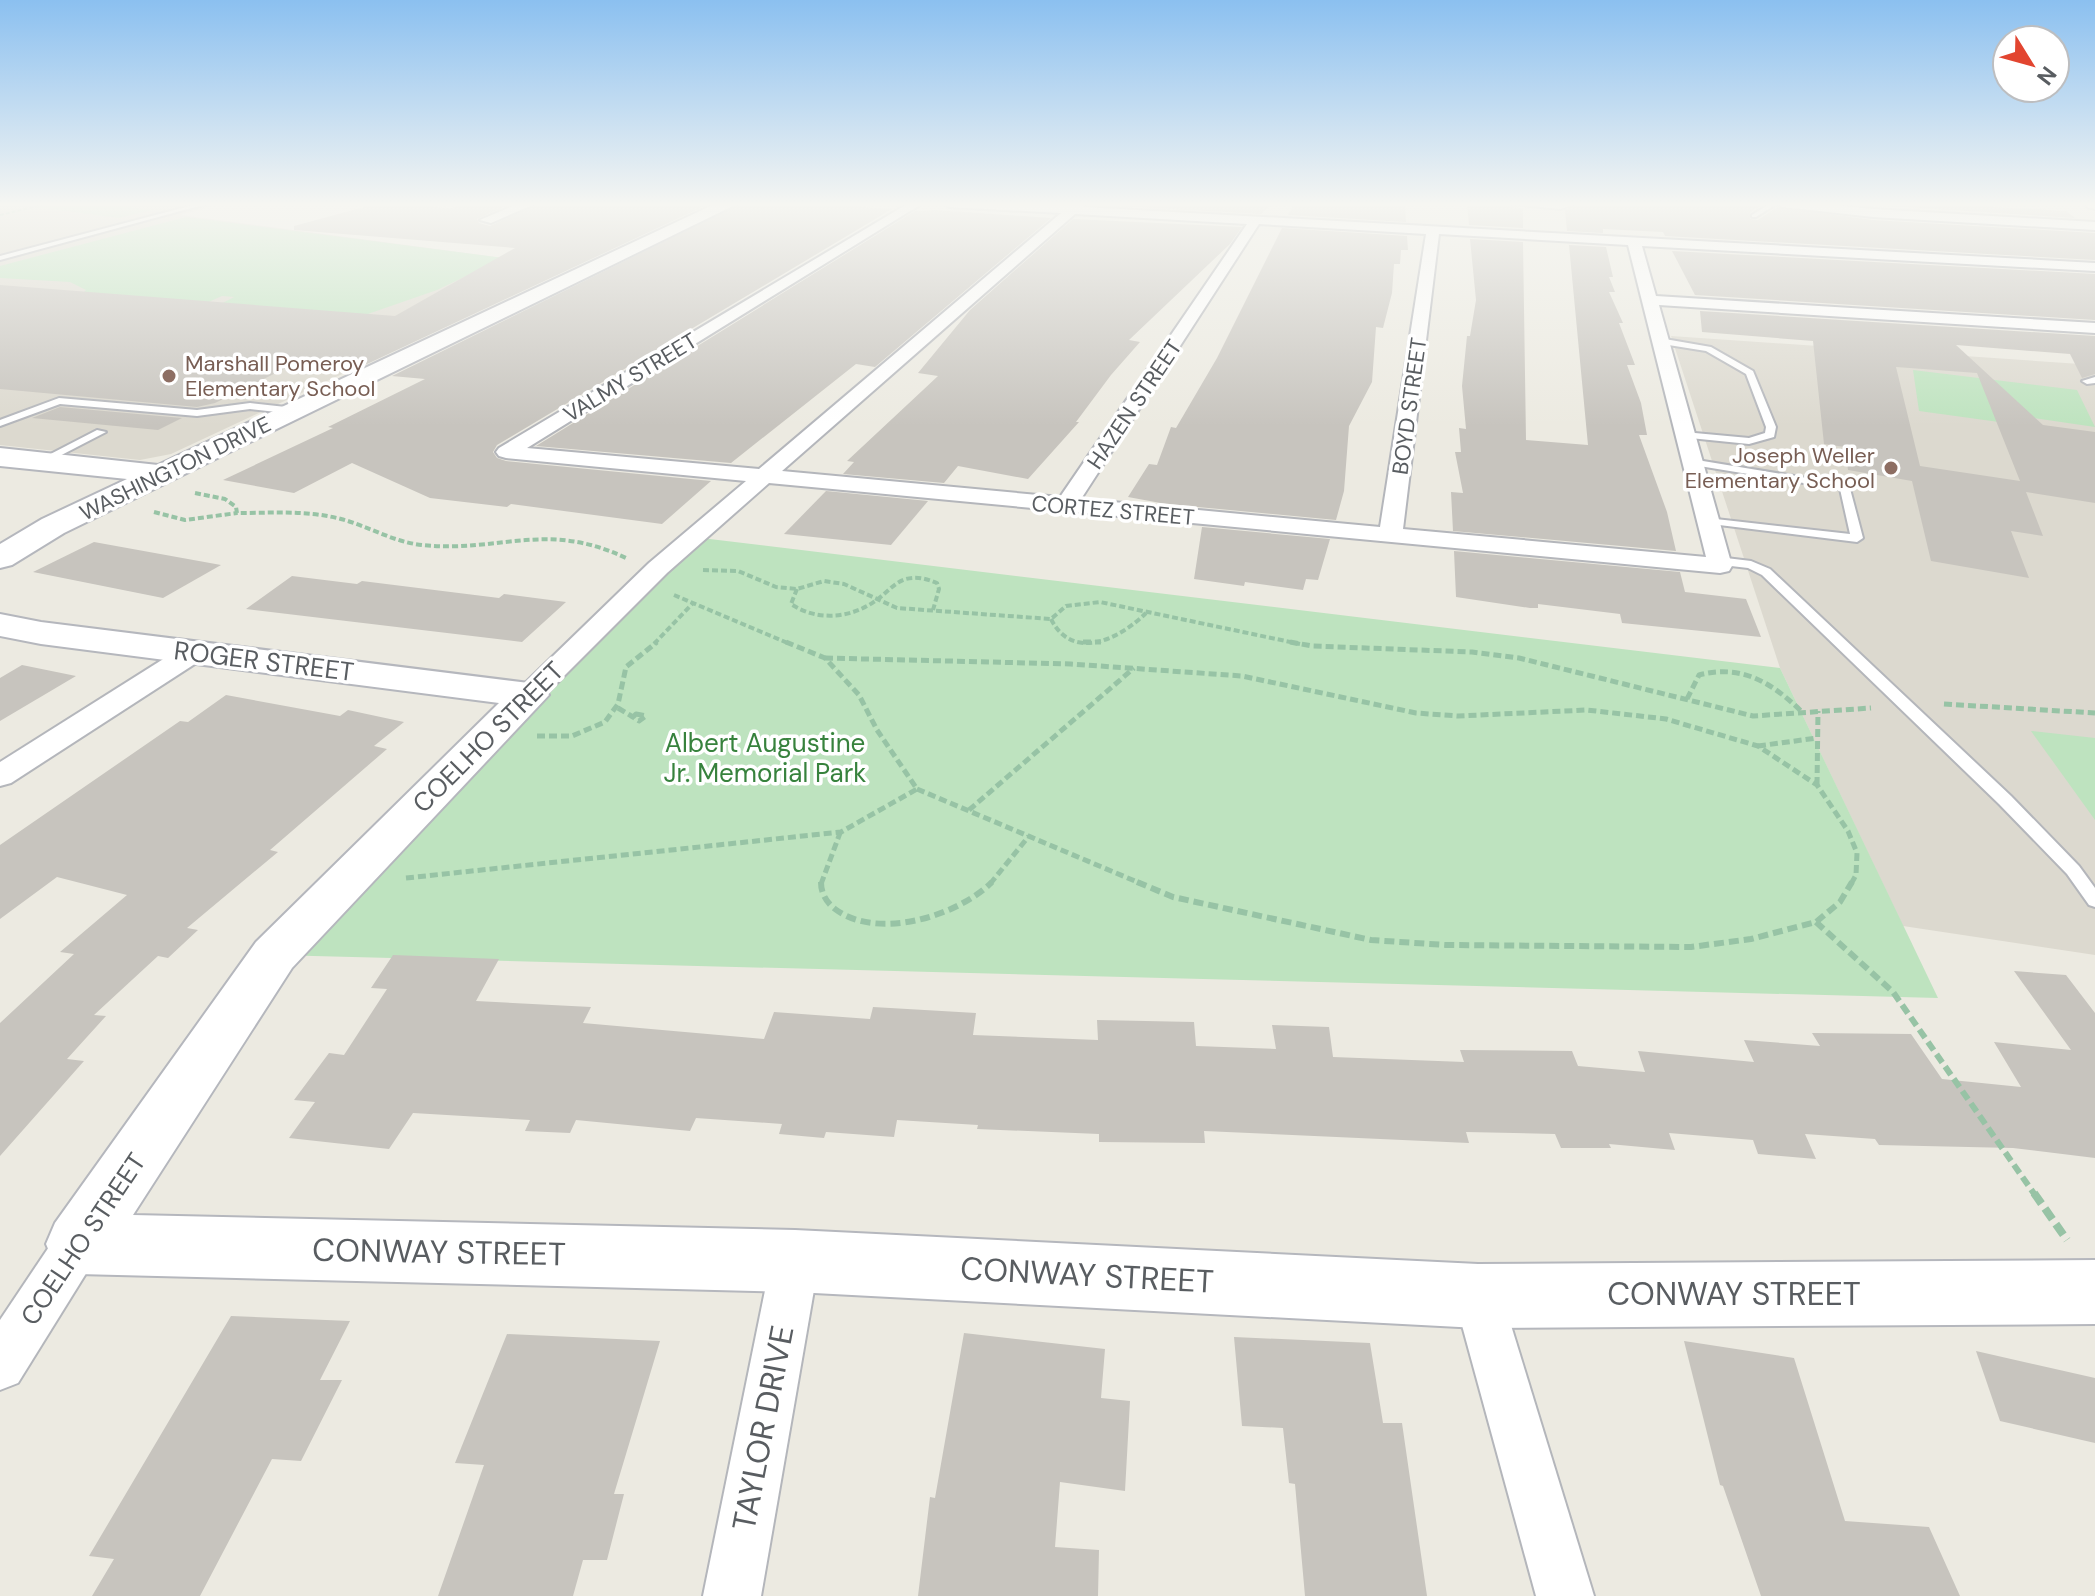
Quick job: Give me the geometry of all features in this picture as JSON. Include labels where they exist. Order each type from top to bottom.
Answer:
[{"type":"street","name":"WASHINGTON DRIVE","points":[[53,526],[118,495],[158,487],[295,411],[574,277]]},
{"type":"street","name":"VALMY STREET","points":[[506,452],[794,277]]},
{"type":"street","name":"COELHO STREET","points":[[0,1365],[274,955],[350,877],[528,715],[658,568],[992,277]]},
{"type":"street","name":"HAZEN STREET","points":[[1065,506],[1217,277]]},
{"type":"street","name":"BOYD STREET","points":[[1391,533],[1427,277]]},
{"type":"street","points":[[1643,277],[1719,563]]},
{"type":"street","points":[[1648,300],[2095,328]]},
{"type":"street","name":"CORTEZ STREET","points":[[506,452],[1065,506],[1719,563]]},
{"type":"street","points":[[0,457],[42,461],[158,487]]},
{"type":"street","points":[[2,523],[53,526]]},
{"type":"street","points":[[0,558],[53,526]]},
{"type":"street","name":"ROGER STREET","points":[[0,625],[194,652],[528,715]]},
{"type":"street","points":[[0,776],[194,652]]},
{"type":"street","name":"CONWAY STREET","points":[[78,1244],[795,1261],[1478,1296],[2082,1268]]},
{"type":"street","name":"TAYLOR DRIVE","points":[[732,1596],[795,1261]]},
{"type":"street","points":[[1478,1296],[1565,1596]]},
{"type":"lane","points":[[1659,341],[1708,349],[1750,373],[1771,427],[1770,435],[1756,440],[1684,435]]},
{"type":"lane","points":[[0,423],[59,401],[197,413],[250,406],[295,411]]},
{"type":"lane","points":[[42,461],[101,432]]},
{"type":"lane","points":[[1691,462],[1845,487],[1857,538],[1707,521]]},
{"type":"lane","points":[[1719,563],[1751,565],[1766,572],[2015,810],[2073,870],[2095,901]]},
{"type":"path","points":[[158,487],[151,508],[154,513],[178,520],[200,520],[237,513],[320,514],[344,519],[389,538],[421,545],[581,538],[627,559]]},
{"type":"path","points":[[118,495],[158,487],[174,494],[203,493],[231,502],[237,513]]},
{"type":"path","points":[[691,573],[727,569],[776,587],[797,589],[824,581],[844,584],[897,608],[1051,619]]},
{"type":"path","points":[[797,589],[791,604],[797,610],[819,615],[846,614],[876,600],[903,579],[926,578],[937,583],[939,589],[933,610]]},
{"type":"path","points":[[669,593],[825,658],[1071,664],[1242,676],[1416,713],[1458,716],[1587,710],[1666,719],[1715,730],[1758,746],[1817,785],[1848,831],[1857,853],[1856,875],[1840,902],[1816,922],[1751,939],[1691,947],[1446,945],[1371,940],[1173,897],[917,789],[877,730],[859,695],[825,658]]},
{"type":"path","points":[[1051,619],[1056,611],[1083,602],[1100,602],[1312,646],[1506,656],[1753,716],[1906,705],[1988,705],[2095,713]]},
{"type":"path","points":[[528,715],[558,740],[592,730],[618,708],[621,678],[626,665],[666,634],[693,603]]},
{"type":"path","points":[[1051,619],[1060,633],[1072,639],[1105,642],[1121,636],[1147,612]]},
{"type":"path","points":[[969,810],[1134,668]]},
{"type":"path","points":[[1687,699],[1699,675],[1716,669],[1730,669],[1773,684],[1802,712]]},
{"type":"path","points":[[618,708],[632,717]]},
{"type":"path","points":[[1817,785],[1818,711]]},
{"type":"path","points":[[1758,746],[1817,738]]},
{"type":"path","points":[[350,877],[399,879],[841,832],[917,789]]},
{"type":"path","points":[[841,832],[821,886],[825,899],[836,910],[872,922],[912,920],[943,912],[973,897],[996,880],[1029,836]]},
{"type":"path","points":[[1816,922],[1893,992],[2082,1268]]},
{"type":"shaded area","name":"Marshall Pomeroy Elementary School","points":[[0,277],[549,277],[171,454],[140,460],[0,445]]},
{"type":"shaded area","points":[[1671,336],[2095,365],[2095,955],[1903,926],[1780,668]]},
{"type":"green space","points":[[463,277],[362,316],[219,305],[234,297],[222,296],[204,304],[81,295],[86,290],[70,282],[0,278]]},
{"type":"green space","points":[[1913,370],[2077,390],[2095,427],[2027,417],[2028,426],[1919,411]]},
{"type":"green space","name":"Albert Augustine Jr. Memorial Park","points":[[693,537],[1780,668],[1938,998],[274,955]]},
{"type":"green space","points":[[2031,731],[2095,738],[2095,820]]},
{"type":"building","points":[[463,277],[552,277],[350,372],[290,366],[215,403],[197,407],[0,389],[0,285],[395,316]]},
{"type":"building","points":[[591,277],[777,277],[497,445],[493,452],[497,458],[506,461],[711,481],[662,524],[511,504],[507,507],[430,498],[352,463],[294,493],[223,480],[333,428],[328,427],[425,379],[392,376]]},
{"type":"building","points":[[808,277],[981,277],[875,367],[856,364],[731,463],[536,446]]},
{"type":"building","points":[[1007,277],[1195,277],[1129,340],[1140,342],[1111,375],[1076,422],[1079,422],[1028,479],[958,466],[944,483],[843,474],[854,462],[847,461],[938,376],[918,373],[970,310]]},
{"type":"building","points":[[1257,277],[1393,277],[1383,328],[1376,327],[1372,382],[1349,426],[1344,491],[1336,520],[1166,504],[1128,497],[1149,464],[1157,465],[1171,427],[1176,428],[1217,358]]},
{"type":"building","points":[[1474,277],[1524,277],[1526,440],[1588,445],[1572,277],[1609,277],[1615,292],[1609,292],[1623,323],[1619,323],[1635,365],[1627,365],[1641,403],[1647,435],[1639,435],[1667,512],[1676,551],[1453,531],[1451,492],[1463,493],[1455,452],[1461,452],[1459,428],[1466,429],[1462,386],[1467,336],[1470,336],[1476,300]]},
{"type":"building","points":[[1686,277],[2095,277],[2095,320],[1695,295]]},
{"type":"building","name":"Joseph Weller Elementary School","points":[[1700,311],[2095,336],[2095,374],[2082,378],[2070,354],[1956,345],[2043,425],[2095,432],[2095,503],[2026,492],[2043,536],[2011,531],[2029,578],[1931,561],[1912,481],[1848,470],[1845,447],[1824,444],[1813,341],[1702,332]],"holes":[[[1896,367],[1977,373],[2020,481],[1920,466]]]},
{"type":"building","points":[[60,407],[182,418],[158,430],[32,418]]},
{"type":"building","points":[[826,491],[928,501],[891,545],[784,534]]},
{"type":"building","points":[[1202,527],[1330,539],[1318,580],[1306,579],[1303,590],[1245,582],[1244,586],[1194,579]]},
{"type":"building","points":[[94,542],[221,565],[163,598],[33,572]]},
{"type":"building","points":[[1454,551],[1680,572],[1685,592],[1746,599],[1761,637],[1622,623],[1620,614],[1538,604],[1538,608],[1530,608],[1456,597]]},
{"type":"building","points":[[292,576],[566,602],[522,642],[246,609]]},
{"type":"building","points":[[22,665],[76,676],[0,721],[0,678]]},
{"type":"building","points":[[226,695],[340,716],[348,710],[404,722],[374,746],[387,749],[270,850],[278,852],[187,928],[198,930],[168,958],[158,956],[94,1015],[106,1016],[67,1059],[84,1061],[0,1156],[0,1023],[74,954],[60,952],[127,895],[57,877],[0,919],[0,845],[180,721],[188,722]]},
{"type":"building","points":[[393,955],[499,959],[476,1001],[591,1007],[583,1023],[764,1039],[774,1012],[870,1019],[873,1007],[976,1013],[973,1035],[1098,1040],[1097,1020],[1194,1022],[1196,1046],[1276,1049],[1272,1025],[1329,1027],[1333,1057],[1464,1062],[1460,1050],[1572,1051],[1578,1066],[1645,1072],[1638,1051],[1754,1062],[1744,1040],[1820,1046],[1812,1033],[1911,1034],[1942,1079],[2021,1087],[1994,1042],[2071,1050],[2014,971],[2066,975],[2095,1013],[2095,1158],[2013,1148],[1879,1145],[1875,1139],[1805,1134],[1816,1159],[1758,1154],[1753,1140],[1669,1133],[1675,1150],[1609,1144],[1611,1148],[1561,1148],[1555,1134],[1466,1132],[1469,1143],[1204,1131],[1205,1143],[1099,1142],[1099,1134],[977,1129],[978,1125],[897,1120],[894,1137],[826,1132],[824,1138],[779,1134],[782,1124],[696,1118],[690,1131],[576,1120],[570,1133],[525,1131],[530,1120],[413,1113],[389,1149],[289,1138],[315,1102],[294,1100],[329,1053],[344,1055],[387,989],[371,988]]},
{"type":"building","points":[[231,1316],[350,1321],[320,1380],[342,1380],[301,1461],[272,1459],[200,1596],[92,1596],[114,1559],[89,1556]]},
{"type":"building","points":[[964,1333],[1105,1349],[1101,1398],[1130,1401],[1125,1491],[1060,1482],[1055,1547],[1099,1550],[1098,1596],[918,1596],[930,1497],[935,1498]]},
{"type":"building","points":[[507,1334],[660,1341],[614,1494],[624,1494],[607,1560],[583,1560],[573,1596],[438,1596],[484,1465],[455,1463]]},
{"type":"building","points":[[1234,1337],[1370,1343],[1383,1423],[1402,1423],[1427,1596],[1305,1596],[1295,1484],[1289,1483],[1283,1428],[1242,1426]]},
{"type":"building","points":[[1684,1341],[1794,1358],[1845,1521],[1929,1527],[1960,1596],[1761,1596],[1723,1486],[1720,1485]]},
{"type":"building","points":[[1976,1351],[2095,1378],[2095,1443],[2000,1421]]},
{"type":"place","name":"Marshall Pomeroy Elementary School","points":[[169,376]]},
{"type":"place","name":"Joseph Weller Elementary School","points":[[1891,468]]}]
